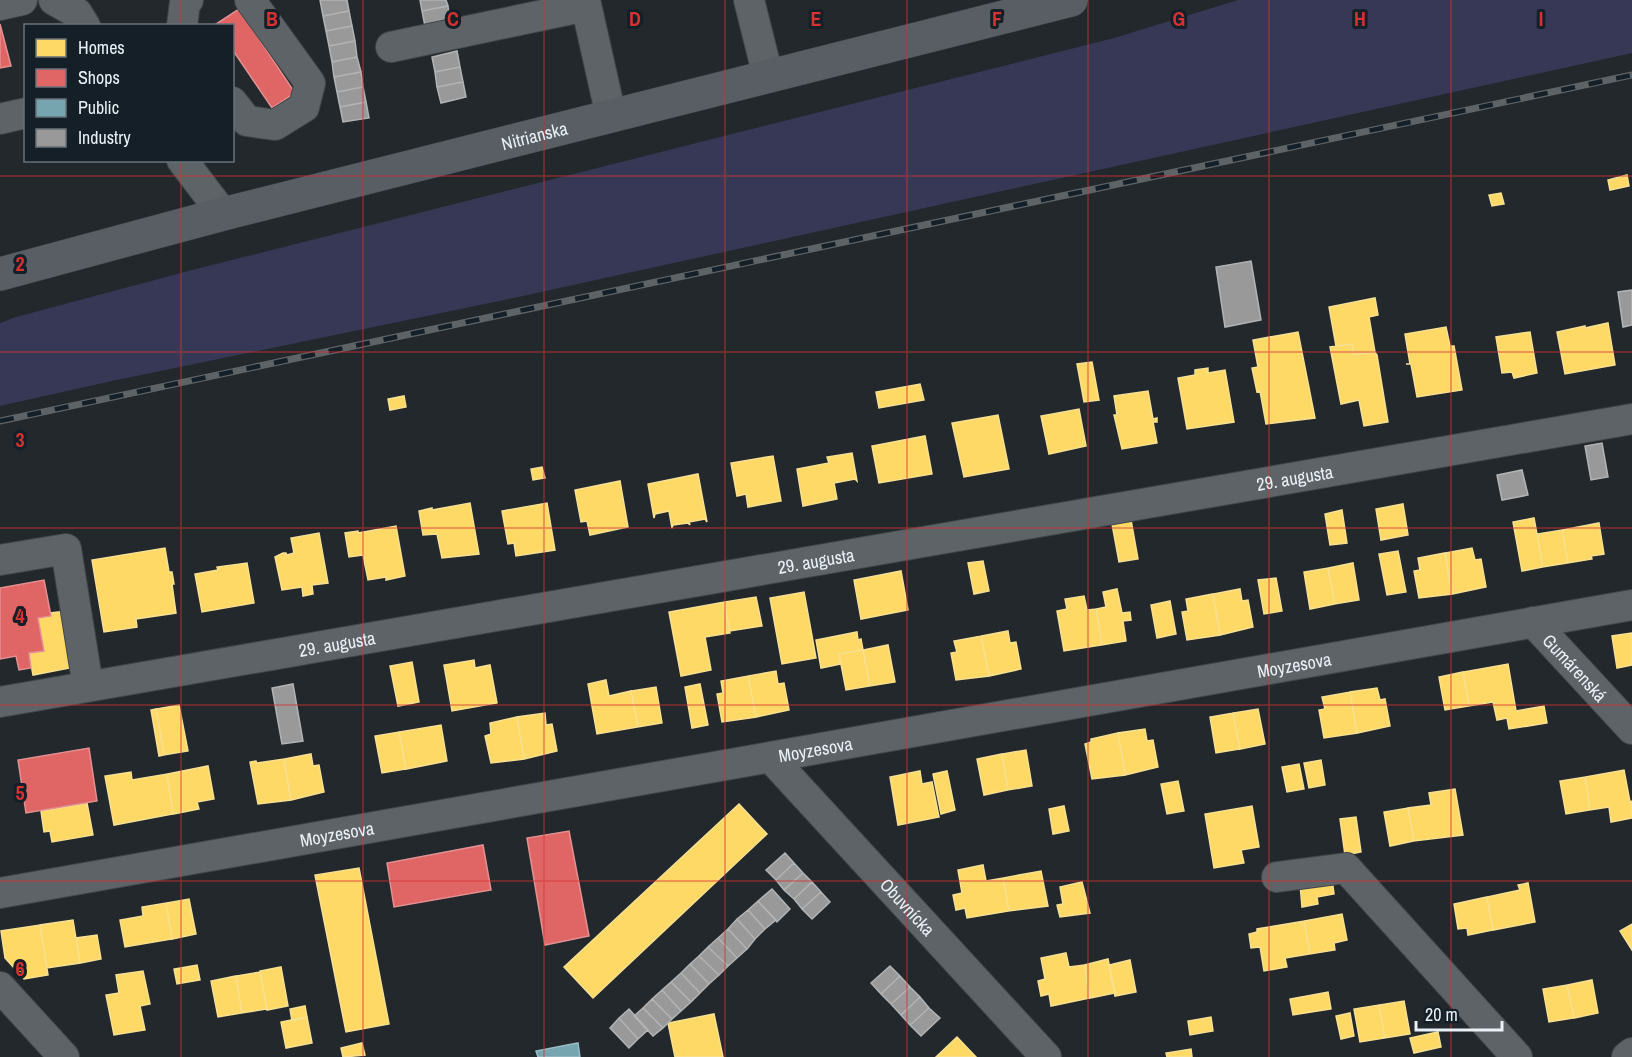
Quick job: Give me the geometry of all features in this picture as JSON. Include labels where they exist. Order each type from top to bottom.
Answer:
[{"type":"main road","name":"Nitrianska","points":[[0,274],[223,214],[1071,0]]},
{"type":"street","points":[[0,5],[22,0]]},
{"type":"street","points":[[54,0],[77,13],[84,24]]},
{"type":"street","points":[[182,24],[185,2],[188,0]]},
{"type":"street","points":[[234,105],[247,121],[274,125],[304,107],[310,83],[250,0]]},
{"type":"street","points":[[749,0],[768,76]]},
{"type":"street","points":[[391,47],[585,3],[611,116]]},
{"type":"street","points":[[0,119],[24,113]]},
{"type":"street","points":[[184,162],[223,214]]},
{"type":"street","name":"29. augusta","points":[[0,702],[1632,419]]},
{"type":"street","points":[[0,560],[66,549],[88,686]]},
{"type":"street","name":"Moyzesova","points":[[0,893],[1632,604]]},
{"type":"street","name":"Gumárenská","points":[[1533,622],[1627,717]]},
{"type":"street","name":"Obuvnícka","points":[[771,758],[1046,1057]]},
{"type":"street","points":[[1277,877],[1346,868],[1517,1057]]},
{"type":"street","points":[[0,987],[64,1057]]},
{"type":"street","points":[[1627,1057],[1632,1053]]},
{"type":"shaded area","points":[[1238,0],[1632,0],[1632,53],[523,296],[0,406],[0,323],[16,317],[196,269],[1114,38]]},
{"type":"building: Homes","points":[[1627,175],[1629,186],[1610,190],[1608,180]]},
{"type":"building: Homes","points":[[1501,193],[1504,204],[1492,206],[1489,195]]},
{"type":"building: Homes","points":[[1375,298],[1378,315],[1369,317],[1375,352],[1354,355],[1352,344],[1336,346],[1329,307]]},
{"type":"building: Homes","points":[[1608,323],[1615,365],[1565,374],[1557,332]]},
{"type":"building: Homes","points":[[1446,327],[1450,346],[1454,346],[1462,390],[1417,397],[1405,334]]},
{"type":"building: Homes","points":[[1298,332],[1315,418],[1266,424],[1260,391],[1257,392],[1252,368],[1258,367],[1253,340]]},
{"type":"building: Homes","points":[[1530,332],[1537,373],[1514,378],[1512,372],[1502,373],[1496,337]]},
{"type":"building: Homes","points":[[1352,344],[1354,355],[1375,352],[1377,355],[1388,422],[1364,426],[1359,400],[1341,404],[1330,347]]},
{"type":"building: Homes","points":[[1092,362],[1099,400],[1084,402],[1077,364]]},
{"type":"building: Homes","points":[[1208,368],[1208,373],[1225,370],[1234,422],[1187,429],[1178,378],[1195,375],[1195,370]]},
{"type":"building: Homes","points":[[920,384],[924,400],[879,408],[876,392]]},
{"type":"building: Homes","points":[[1148,391],[1153,419],[1157,418],[1157,422],[1153,422],[1157,443],[1122,449],[1114,415],[1117,415],[1114,396]]},
{"type":"building: Homes","points":[[404,396],[406,407],[390,410],[388,399]]},
{"type":"building: Homes","points":[[1079,409],[1086,446],[1049,454],[1041,416]]},
{"type":"building: Homes","points":[[998,415],[1009,469],[964,477],[952,423]]},
{"type":"building: Homes","points":[[925,436],[932,474],[879,483],[872,446]]},
{"type":"building: Homes","points":[[852,453],[857,481],[855,479],[834,483],[837,499],[803,506],[797,469],[829,463],[827,457]]},
{"type":"building: Homes","points":[[773,456],[781,501],[748,507],[746,494],[737,496],[731,463]]},
{"type":"building: Homes","points":[[542,467],[545,478],[533,480],[531,469]]},
{"type":"building: Homes","points":[[698,474],[707,522],[705,519],[689,522],[690,525],[688,523],[673,525],[672,528],[669,511],[655,514],[654,518],[648,484]]},
{"type":"building: Homes","points":[[620,481],[628,527],[590,535],[587,521],[581,522],[575,490]]},
{"type":"building: Homes","points":[[470,503],[479,554],[442,558],[437,534],[423,535],[419,511]]},
{"type":"building: Homes","points":[[547,503],[555,550],[516,556],[514,543],[508,544],[502,511]]},
{"type":"building: Homes","points":[[1403,504],[1408,535],[1381,540],[1376,509]]},
{"type":"building: Homes","points":[[1342,510],[1347,543],[1330,545],[1325,514]]},
{"type":"building: Homes","points":[[1534,518],[1543,567],[1522,571],[1513,522]]},
{"type":"building: Homes","points":[[1131,520],[1138,559],[1119,562],[1112,524]]},
{"type":"building: Homes","points":[[1599,523],[1604,554],[1591,556],[1592,559],[1568,563],[1562,530]]},
{"type":"building: Homes","points":[[396,526],[405,576],[386,580],[386,577],[368,580],[363,555],[349,557],[345,533]]},
{"type":"building: Homes","points":[[1562,530],[1568,563],[1543,567],[1537,534]]},
{"type":"building: Homes","points":[[319,533],[328,583],[312,585],[313,594],[303,596],[302,587],[282,590],[275,557],[283,553],[287,555],[294,553],[291,538]]},
{"type":"building: Homes","points":[[165,548],[169,572],[172,572],[176,613],[136,619],[137,627],[104,632],[92,560]]},
{"type":"building: Homes","points":[[1472,548],[1475,560],[1481,559],[1486,587],[1452,594],[1445,553]]},
{"type":"building: Homes","points":[[1398,551],[1406,592],[1387,595],[1379,554]]},
{"type":"building: Homes","points":[[1445,553],[1452,594],[1419,598],[1414,571],[1420,570],[1418,558]]},
{"type":"building: Homes","points":[[983,561],[989,591],[974,594],[968,563]]},
{"type":"building: Homes","points":[[247,563],[254,603],[202,612],[195,574],[218,570],[217,567]]},
{"type":"building: Homes","points":[[1353,563],[1359,600],[1335,604],[1328,568]]},
{"type":"building: Homes","points":[[1328,568],[1335,604],[1310,609],[1304,572]]},
{"type":"building: Homes","points":[[901,571],[908,610],[861,619],[854,580]]},
{"type":"building: Homes","points":[[1276,578],[1282,611],[1264,614],[1258,580]]},
{"type":"building: Homes","points":[[1117,589],[1122,613],[1130,612],[1131,620],[1123,621],[1126,641],[1102,645],[1096,609],[1106,607],[1103,592]]},
{"type":"building: Homes","points":[[1240,589],[1242,601],[1248,600],[1253,627],[1220,635],[1213,594]]},
{"type":"building: Homes","points":[[804,592],[816,658],[782,664],[770,598]]},
{"type":"building: Homes","points":[[1213,594],[1220,635],[1187,640],[1182,612],[1188,611],[1186,599]]},
{"type":"building: Homes","points":[[1084,596],[1087,610],[1096,609],[1102,645],[1064,651],[1057,611],[1067,609],[1065,599]]},
{"type":"building: Homes","points":[[756,597],[762,626],[730,631],[724,602]]},
{"type":"building: Homes","points":[[1170,601],[1176,634],[1157,638],[1151,605]]},
{"type":"building: Homes","points":[[724,602],[730,633],[705,637],[711,670],[681,676],[669,612]]},
{"type":"building: Homes","points":[[67,611],[75,667],[33,675],[29,653],[44,651],[38,618],[51,616],[50,613]]},
{"type":"building: Homes","points":[[1008,631],[1010,643],[1016,642],[1021,669],[989,676],[981,636]]},
{"type":"building: Homes","points":[[857,632],[863,650],[839,654],[841,664],[821,668],[816,640]]},
{"type":"building: Homes","points":[[1632,633],[1632,665],[1617,668],[1612,636]]},
{"type":"building: Homes","points":[[981,636],[989,676],[956,680],[951,653],[957,652],[954,641]]},
{"type":"building: Homes","points":[[888,645],[895,682],[870,686],[863,650]]},
{"type":"building: Homes","points":[[863,650],[870,686],[846,690],[839,654]]},
{"type":"building: Homes","points":[[474,660],[475,668],[490,665],[497,703],[452,711],[444,665]]},
{"type":"building: Homes","points":[[412,662],[419,702],[398,706],[390,666]]},
{"type":"building: Homes","points":[[1508,664],[1516,711],[1544,706],[1547,723],[1509,729],[1507,718],[1497,720],[1493,702],[1469,706],[1463,672]]},
{"type":"building: Homes","points":[[776,671],[778,684],[784,683],[789,710],[756,717],[748,676]]},
{"type":"building: Homes","points":[[1463,672],[1469,706],[1445,710],[1439,677]]},
{"type":"building: Homes","points":[[748,676],[756,717],[722,722],[717,694],[723,693],[721,681]]},
{"type":"building: Homes","points":[[606,680],[609,696],[631,691],[638,727],[597,734],[588,684]]},
{"type":"building: Homes","points":[[700,684],[708,725],[692,728],[685,687]]},
{"type":"building: Homes","points":[[656,687],[662,723],[638,727],[631,691]]},
{"type":"building: Homes","points":[[1377,688],[1380,700],[1385,699],[1390,726],[1357,733],[1350,692]]},
{"type":"building: Homes","points":[[1350,692],[1357,733],[1324,738],[1319,710],[1325,709],[1322,697]]},
{"type":"building: Homes","points":[[179,705],[188,751],[164,755],[156,709]]},
{"type":"building: Homes","points":[[156,709],[164,755],[159,756],[151,710]]},
{"type":"building: Homes","points":[[1258,709],[1265,744],[1240,749],[1233,713]]},
{"type":"building: Homes","points":[[545,713],[546,725],[552,724],[557,751],[524,759],[517,717]]},
{"type":"building: Homes","points":[[1233,713],[1240,749],[1216,753],[1210,717]]},
{"type":"building: Homes","points":[[517,717],[524,759],[491,763],[485,736],[491,734],[490,723]]},
{"type":"building: Homes","points":[[441,725],[447,761],[406,769],[399,732]]},
{"type":"building: Homes","points":[[1145,729],[1147,741],[1153,740],[1158,767],[1125,775],[1118,733]]},
{"type":"building: Homes","points":[[399,732],[406,769],[382,773],[375,736]]},
{"type":"building: Homes","points":[[1118,733],[1125,775],[1092,779],[1085,744],[1091,742],[1091,739]]},
{"type":"building: Homes","points":[[1026,750],[1032,786],[1008,790],[1002,754]]},
{"type":"building: Homes","points":[[311,754],[313,766],[319,765],[324,792],[291,800],[284,759]]},
{"type":"building: Homes","points":[[1002,754],[1008,790],[984,795],[977,759]]},
{"type":"building: Homes","points":[[284,759],[291,800],[258,804],[250,762]]},
{"type":"building: Homes","points":[[1321,760],[1325,785],[1309,788],[1304,763]]},
{"type":"building: Homes","points":[[1299,764],[1304,789],[1287,792],[1282,767]]},
{"type":"building: Homes","points":[[208,766],[214,799],[197,802],[199,809],[173,814],[167,774]]},
{"type":"building: Homes","points":[[1624,770],[1630,802],[1632,801],[1632,818],[1611,822],[1609,807],[1590,810],[1585,777]]},
{"type":"building: Homes","points":[[920,771],[922,784],[932,782],[939,817],[898,825],[890,777]]},
{"type":"building: Homes","points":[[947,771],[955,810],[941,814],[933,774]]},
{"type":"building: Homes","points":[[131,772],[132,780],[167,774],[173,814],[114,825],[105,776]]},
{"type":"building: Homes","points":[[1585,777],[1590,810],[1566,814],[1560,781]]},
{"type":"building: Homes","points":[[1178,781],[1184,811],[1167,814],[1161,784]]},
{"type":"building: Homes","points":[[1455,789],[1463,835],[1414,841],[1408,808],[1431,805],[1429,793]]},
{"type":"building: Homes","points":[[87,803],[93,835],[52,842],[50,831],[44,832],[41,811]]},
{"type":"building: Homes","points":[[739,804],[767,834],[593,998],[564,967]]},
{"type":"building: Homes","points":[[1064,806],[1069,831],[1053,834],[1049,809]]},
{"type":"building: Homes","points":[[1252,806],[1259,847],[1241,850],[1244,863],[1214,868],[1205,814]]},
{"type":"building: Homes","points":[[1408,808],[1414,841],[1390,846],[1384,812]]},
{"type":"building: Homes","points":[[1356,817],[1361,852],[1345,855],[1340,819]]},
{"type":"building: Homes","points":[[983,865],[986,881],[1003,878],[1009,911],[967,918],[965,908],[956,910],[953,895],[962,893],[958,870]]},
{"type":"building: Homes","points":[[359,868],[389,1024],[346,1032],[315,875]]},
{"type":"building: Homes","points":[[1041,871],[1048,906],[1009,911],[1003,878]]},
{"type":"building: Homes","points":[[1332,879],[1334,894],[1317,897],[1318,904],[1302,907],[1300,884]]},
{"type":"building: Homes","points":[[1082,882],[1090,913],[1060,917],[1057,905],[1063,904],[1060,887]]},
{"type":"building: Homes","points":[[1528,883],[1535,922],[1493,930],[1487,897],[1520,890],[1518,885]]},
{"type":"building: Homes","points":[[1487,897],[1493,930],[1468,935],[1467,928],[1458,929],[1454,904]]},
{"type":"building: Homes","points":[[189,899],[196,934],[172,939],[166,903]]},
{"type":"building: Homes","points":[[166,903],[172,939],[125,947],[120,920],[143,916],[142,907]]},
{"type":"building: Homes","points":[[1342,914],[1347,940],[1334,943],[1335,950],[1310,954],[1304,921]]},
{"type":"building: Homes","points":[[73,920],[80,963],[47,968],[40,925]]},
{"type":"building: Homes","points":[[1304,921],[1310,954],[1285,958],[1287,967],[1264,971],[1260,947],[1251,948],[1249,934],[1257,932],[1257,929]]},
{"type":"building: Homes","points":[[1632,924],[1632,950],[1620,931]]},
{"type":"building: Homes","points":[[40,925],[48,975],[24,979],[5,958],[1,931]]},
{"type":"building: Homes","points":[[97,935],[101,959],[80,963],[76,938]]},
{"type":"building: Homes","points":[[1066,953],[1069,967],[1084,965],[1090,998],[1051,1006],[1049,994],[1041,996],[1038,981],[1045,979],[1041,958]]},
{"type":"building: Homes","points":[[1108,959],[1115,993],[1090,998],[1084,965]]},
{"type":"building: Homes","points":[[1130,960],[1136,992],[1115,996],[1109,965]]},
{"type":"building: Homes","points":[[197,965],[200,980],[177,984],[174,969]]},
{"type":"building: Homes","points":[[281,967],[288,1006],[267,1010],[260,971]]},
{"type":"building: Homes","points":[[143,971],[150,1004],[140,1006],[145,1030],[114,1035],[106,995],[119,993],[116,975]]},
{"type":"building: Homes","points":[[260,972],[267,1009],[242,1013],[236,976]]},
{"type":"building: Homes","points":[[236,976],[242,1013],[218,1017],[211,981]]},
{"type":"building: Homes","points":[[1592,980],[1598,1013],[1574,1018],[1567,985]]},
{"type":"building: Homes","points":[[1567,985],[1574,1018],[1549,1022],[1543,989]]},
{"type":"building: Homes","points":[[1328,992],[1331,1009],[1293,1015],[1290,999]]},
{"type":"building: Homes","points":[[1404,1001],[1410,1034],[1385,1038],[1379,1005]]},
{"type":"building: Homes","points":[[1379,1005],[1385,1038],[1360,1042],[1354,1009]]},
{"type":"building: Homes","points":[[305,1006],[307,1017],[292,1021],[290,1009]]},
{"type":"building: Homes","points":[[1350,1013],[1354,1036],[1341,1039],[1336,1016]]},
{"type":"building: Homes","points":[[714,1014],[723,1057],[675,1057],[668,1023]]},
{"type":"building: Homes","points":[[307,1017],[312,1043],[286,1048],[281,1022]]},
{"type":"building: Homes","points":[[1211,1017],[1213,1031],[1190,1035],[1188,1021]]},
{"type":"building: Homes","points":[[1438,1032],[1441,1047],[1414,1053],[1410,1038]]},
{"type":"building: Homes","points":[[957,1037],[976,1057],[936,1057]]},
{"type":"building: Homes","points":[[362,1043],[365,1055],[343,1057],[341,1048]]},
{"type":"building: Homes","points":[[1191,1049],[1192,1057],[1167,1057],[1166,1053]]},
{"type":"building: Shops","points":[[239,9],[295,93],[272,108],[234,52],[234,24],[216,24]]},
{"type":"building: Shops","points":[[0,24],[11,66],[0,68]]},
{"type":"building: Shops","points":[[44,580],[51,616],[38,618],[44,651],[29,653],[31,668],[19,670],[16,656],[0,659],[0,588]]},
{"type":"building: Shops","points":[[89,748],[97,801],[26,813],[18,760]]},
{"type":"building: Shops","points":[[569,831],[589,936],[545,945],[527,838]]},
{"type":"building: Shops","points":[[483,845],[491,890],[394,907],[387,863]]},
{"type":"building: Public","points":[[578,1043],[580,1057],[538,1057],[536,1051]]},
{"type":"building: Industry","points":[[320,0],[347,0],[349,11],[323,16]]},
{"type":"building: Industry","points":[[420,0],[446,0],[448,6],[422,11]]},
{"type":"building: Industry","points":[[448,6],[450,21],[425,26],[422,11]]},
{"type":"building: Industry","points":[[349,11],[352,26],[326,31],[323,16]]},
{"type":"building: Industry","points":[[352,26],[355,41],[329,46],[326,31]]},
{"type":"building: Industry","points":[[355,41],[357,57],[332,62],[329,46]]},
{"type":"building: Industry","points":[[457,51],[460,67],[435,72],[432,57]]},
{"type":"building: Industry","points":[[357,57],[361,72],[334,77],[332,62]]},
{"type":"building: Industry","points":[[460,67],[463,82],[437,87],[435,72]]},
{"type":"building: Industry","points":[[361,72],[363,87],[337,92],[334,77]]},
{"type":"building: Industry","points":[[463,82],[466,97],[441,103],[437,87]]},
{"type":"building: Industry","points":[[363,87],[366,102],[340,107],[337,92]]},
{"type":"building: Industry","points":[[366,102],[369,118],[343,122],[340,107]]},
{"type":"building: Industry","points":[[1251,261],[1261,320],[1225,327],[1216,267]]},
{"type":"building: Industry","points":[[1632,290],[1632,325],[1623,327],[1618,292]]},
{"type":"building: Industry","points":[[1602,443],[1608,477],[1591,480],[1585,446]]},
{"type":"building: Industry","points":[[1522,470],[1528,495],[1502,500],[1497,475]]},
{"type":"building: Industry","points":[[293,684],[303,741],[282,744],[272,688]]},
{"type":"building: Industry","points":[[785,853],[794,863],[776,880],[766,870]]},
{"type":"building: Industry","points":[[794,863],[803,873],[784,890],[776,880]]},
{"type":"building: Industry","points":[[803,873],[812,882],[794,899],[784,890]]},
{"type":"building: Industry","points":[[812,882],[821,892],[802,909],[794,899]]},
{"type":"building: Industry","points":[[772,889],[790,909],[777,922],[758,901]]},
{"type":"building: Industry","points":[[821,892],[830,902],[812,919],[802,909]]},
{"type":"building: Industry","points":[[758,901],[776,920],[765,929],[748,910]]},
{"type":"building: Industry","points":[[748,910],[765,929],[755,939],[737,919]]},
{"type":"building: Industry","points":[[737,919],[755,939],[747,949],[728,929]]},
{"type":"building: Industry","points":[[728,929],[747,949],[737,958],[718,938]]},
{"type":"building: Industry","points":[[718,938],[737,958],[728,966],[708,947]]},
{"type":"building: Industry","points":[[708,947],[728,966],[719,975],[699,956]]},
{"type":"building: Industry","points":[[699,956],[719,975],[709,984],[690,964]]},
{"type":"building: Industry","points":[[690,964],[709,984],[700,993],[681,973]]},
{"type":"building: Industry","points":[[890,966],[900,976],[881,994],[871,983]]},
{"type":"building: Industry","points":[[681,973],[700,993],[691,1002],[671,982]]},
{"type":"building: Industry","points":[[900,976],[910,987],[891,1004],[881,994]]},
{"type":"building: Industry","points":[[671,982],[691,1002],[681,1011],[662,990]]},
{"type":"building: Industry","points":[[910,987],[920,997],[901,1015],[891,1004]]},
{"type":"building: Industry","points":[[662,990],[681,1011],[672,1019],[652,999]]},
{"type":"building: Industry","points":[[920,997],[929,1008],[910,1025],[901,1015]]},
{"type":"building: Industry","points":[[652,999],[672,1019],[663,1028],[643,1008]]},
{"type":"building: Industry","points":[[643,1008],[663,1028],[653,1036],[634,1016]]},
{"type":"building: Industry","points":[[929,1008],[940,1018],[921,1036],[910,1025]]},
{"type":"building: Industry","points":[[629,1009],[648,1030],[638,1039],[619,1018]]},
{"type":"building: Industry","points":[[619,1018],[638,1039],[629,1048],[610,1028]]},
{"type":"railway","points":[[0,421],[1632,75]]}]
